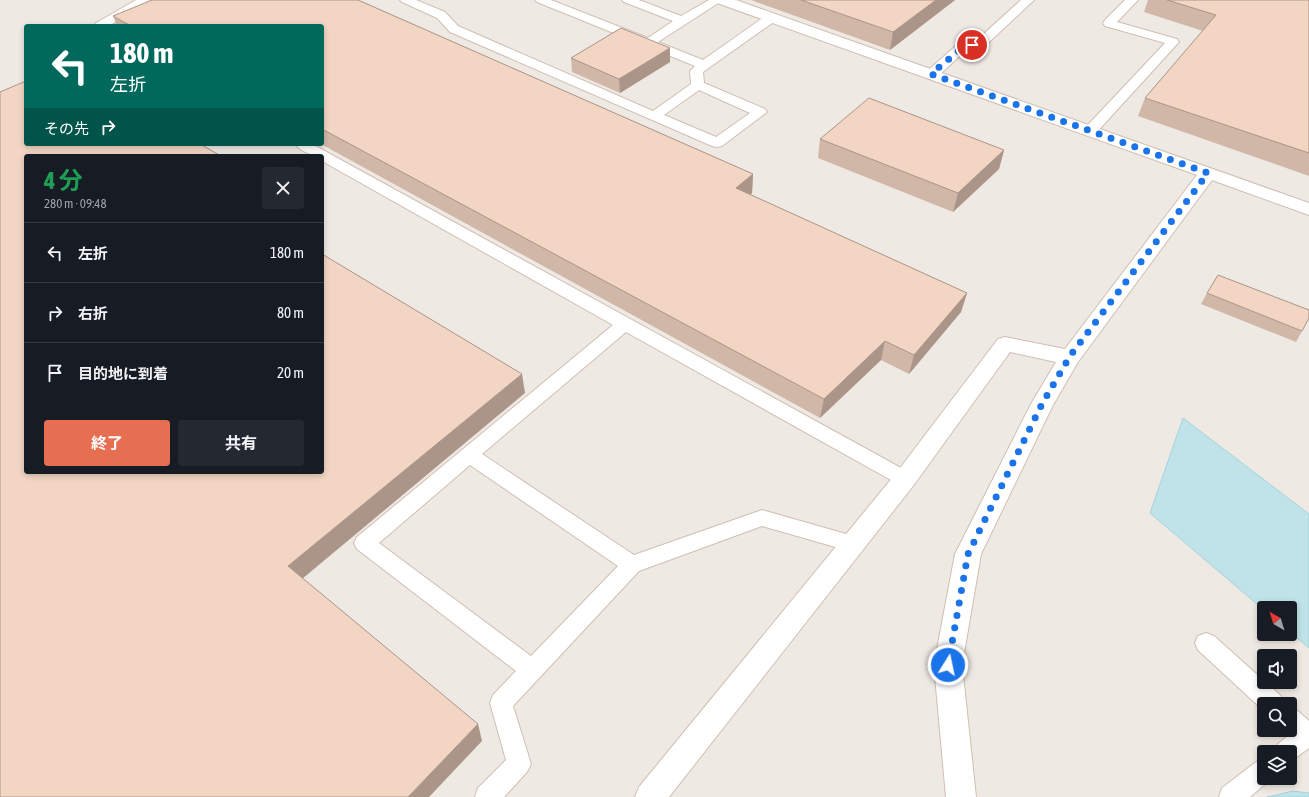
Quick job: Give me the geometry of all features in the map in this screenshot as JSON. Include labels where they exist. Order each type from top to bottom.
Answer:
[{"type":"street","points":[[722,0],[1309,209]]},
{"type":"street","points":[[961,797],[948,665],[968,554],[1042,404],[1070,356],[1208,173]]},
{"type":"street","points":[[650,797],[905,480],[1005,344],[1070,356]]},
{"type":"lane","points":[[103,24],[144,0]]},
{"type":"lane","points":[[541,0],[705,65]]},
{"type":"lane","points":[[628,0],[682,20]]},
{"type":"lane","points":[[649,43],[682,20],[717,0]]},
{"type":"lane","points":[[931,74],[962,48],[982,42],[1028,0]]},
{"type":"lane","points":[[1090,131],[1173,42],[1109,23],[1132,0]]},
{"type":"lane","points":[[413,1],[441,15],[454,28],[717,143],[760,112],[698,85]]},
{"type":"lane","points":[[698,85],[696,71],[771,18]]},
{"type":"lane","points":[[654,116],[698,85]]},
{"type":"lane","points":[[306,146],[320,154]]},
{"type":"lane","points":[[324,156],[905,480]]},
{"type":"lane","points":[[532,670],[364,543],[625,324]]},
{"type":"lane","points":[[469,455],[632,565]]},
{"type":"lane","points":[[487,797],[519,764],[501,703],[632,565],[762,518],[854,544]]},
{"type":"lane","points":[[1206,643],[1265,697]]},
{"type":"lane","points":[[1296,745],[1308,736],[1297,726]]},
{"type":"lane","points":[[1231,797],[1257,776]]},
{"type":"shaded area","points":[[0,0],[1309,0],[1309,797],[0,797]]},
{"type":"water","points":[[1183,418],[1309,514],[1309,648],[1297,638],[1297,601],[1257,601],[1257,604],[1150,513]]},
{"type":"water","points":[[1293,791],[1309,793],[1309,797],[1267,797]]},
{"type":"building","points":[[152,0],[358,0],[753,174],[736,188],[967,293],[914,355],[885,341],[824,399],[324,130],[324,24],[127,24],[113,16]]},
{"type":"building","points":[[801,0],[936,0],[893,32]]},
{"type":"building","points":[[1167,0],[1309,0],[1309,153],[1145,98],[1216,15]]},
{"type":"building","points":[[621,28],[670,48],[619,79],[571,58]]},
{"type":"building","points":[[24,82],[24,146],[204,146],[218,154],[24,154],[24,474],[324,474],[324,255],[522,374],[288,566],[478,724],[408,797],[0,797],[0,92]]},
{"type":"building","points":[[869,98],[1004,150],[958,193],[820,139]]},
{"type":"building","points":[[1218,275],[1309,310],[1309,318],[1302,331],[1207,293]]},
{"type":"route","points":[[948,665],[968,554],[1042,404],[1070,356],[1208,173],[931,74],[962,48],[972,45]]}]
